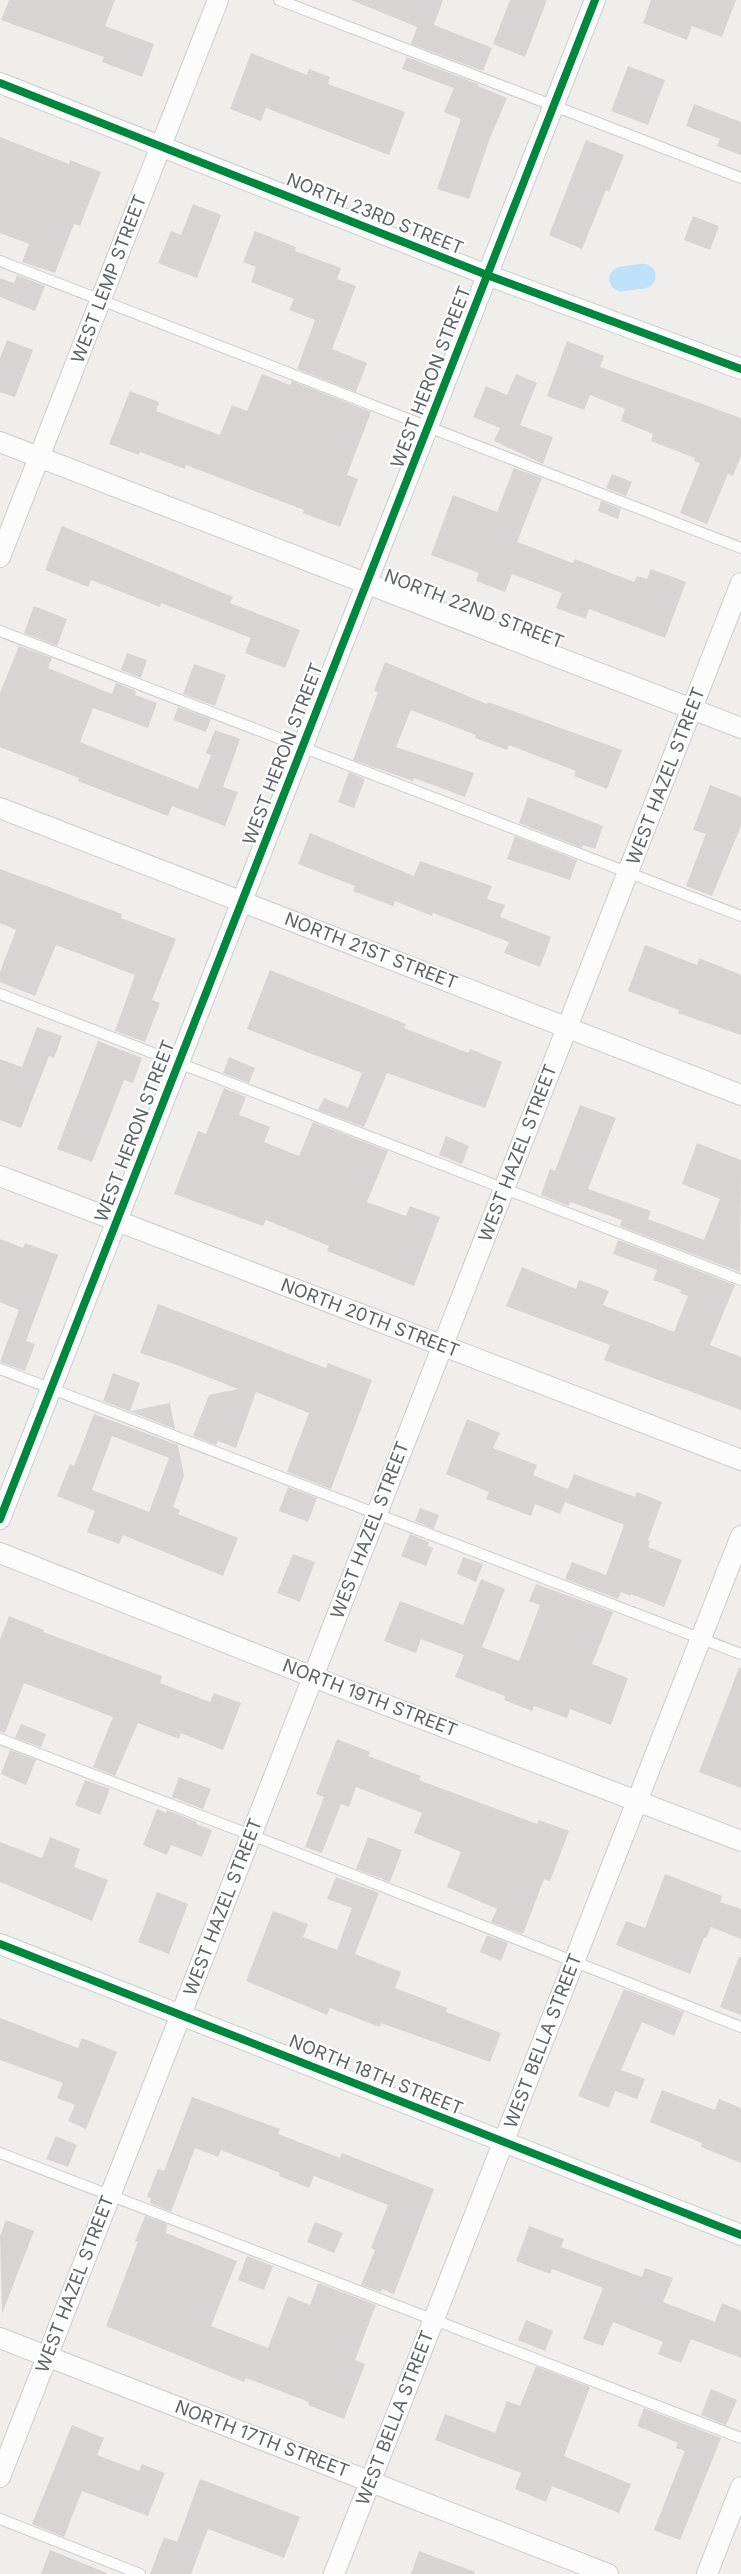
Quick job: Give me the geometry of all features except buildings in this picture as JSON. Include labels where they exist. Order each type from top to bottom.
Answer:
[{"type":"street","name":"WEST LEMP STREET","points":[[0,557],[218,0]]},
{"type":"street","name":"WEST HERON STREET","points":[[0,1518],[595,0]]},
{"type":"street","name":"NORTH 23RD STREET","points":[[0,83],[487,274],[741,369]]},
{"type":"street","name":"NORTH 22ND STREET","points":[[0,442],[741,728]]},
{"type":"street","name":"WEST HAZEL STREET","points":[[0,2477],[741,583]]},
{"type":"street","name":"NORTH 21ST STREET","points":[[0,808],[741,1095]]},
{"type":"street","name":"NORTH 20TH STREET","points":[[0,1176],[741,1460]]},
{"type":"street","name":"WEST BELLA STREET","points":[[334,2574],[741,1536]]},
{"type":"street","name":"NORTH 19TH STREET","points":[[0,1553],[313,1677],[741,1841]]},
{"type":"street","name":"NORTH 18TH STREET","points":[[0,1944],[741,2235]]},
{"type":"street","name":"NORTH 17TH STREET","points":[[0,2338],[608,2574]]},
{"type":"street","points":[[707,2574],[741,2487]]},
{"type":"lane","points":[[279,0],[554,104],[741,178]]},
{"type":"lane","points":[[0,261],[741,548]]},
{"type":"lane","points":[[0,631],[741,916]]},
{"type":"lane","points":[[0,994],[741,1280]]},
{"type":"lane","points":[[0,1369],[741,1654]]},
{"type":"lane","points":[[0,1739],[741,2027]]},
{"type":"lane","points":[[0,2153],[434,2318],[741,2438]]},
{"type":"lane","points":[[0,2519],[140,2574]]},
{"type":"waterway","points":[[622,279],[643,276]]},
{"type":"cycle path","points":[[0,1519],[595,0]]},
{"type":"cycle path","points":[[0,83],[487,275],[741,369]]},
{"type":"cycle path","points":[[0,1944],[741,2235]]}]
